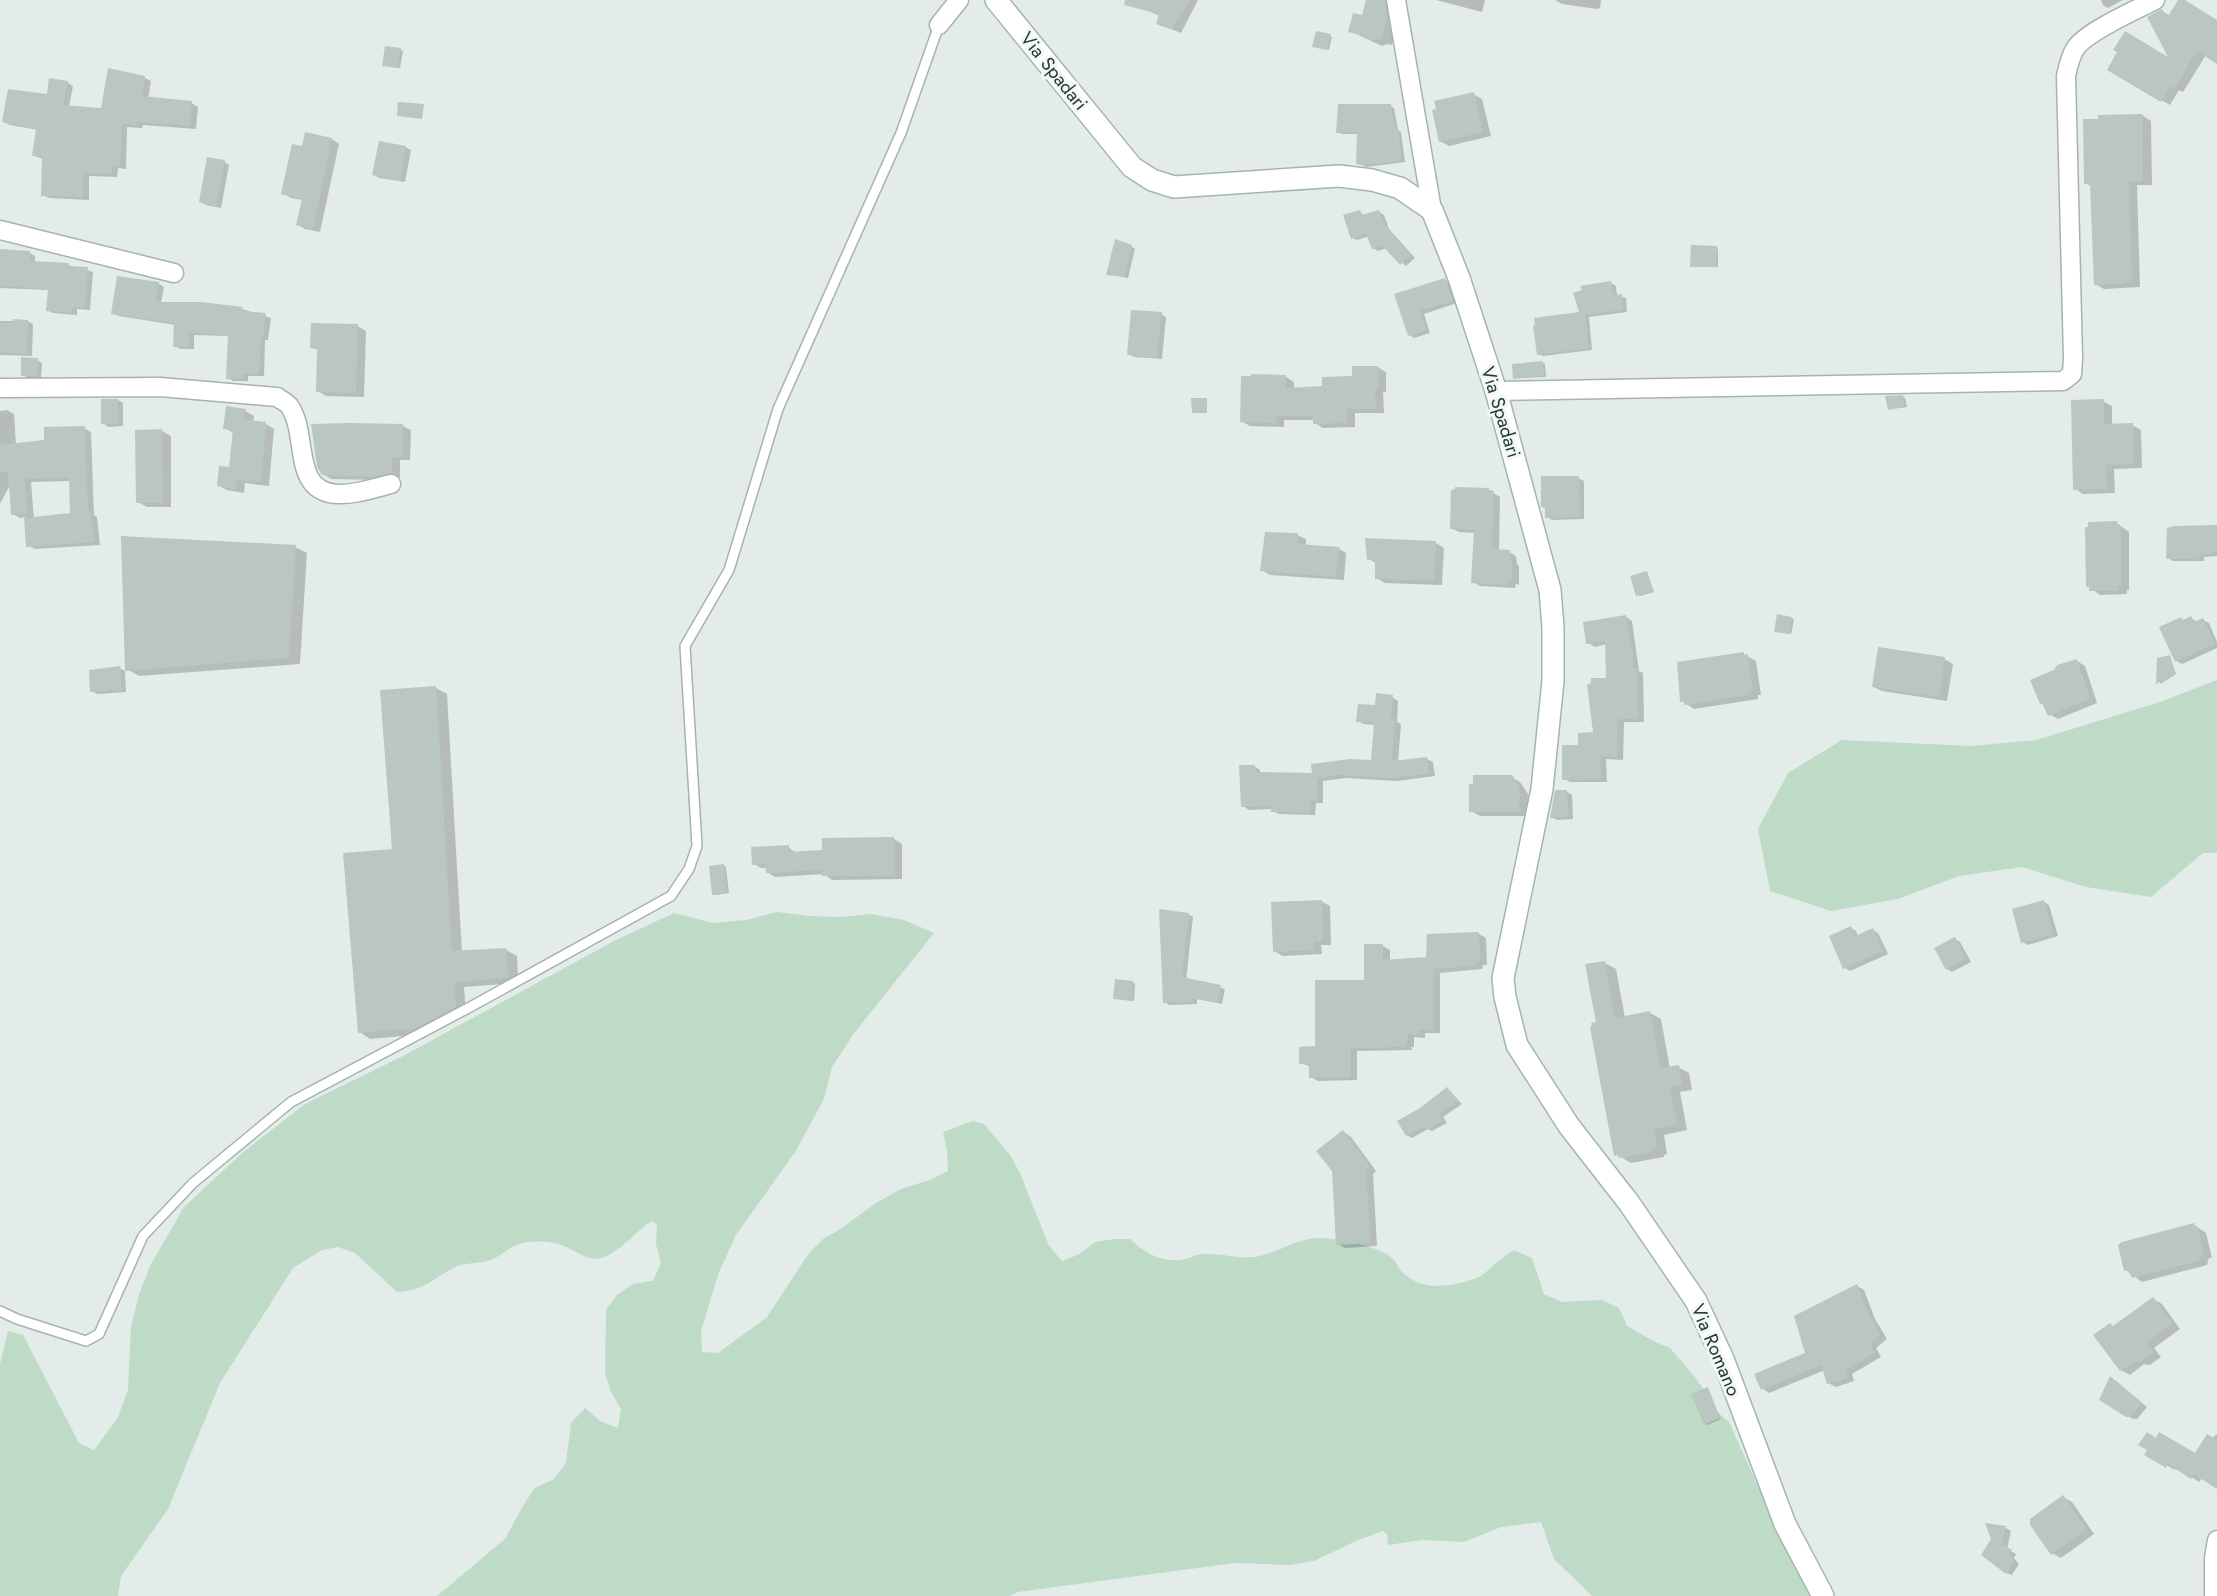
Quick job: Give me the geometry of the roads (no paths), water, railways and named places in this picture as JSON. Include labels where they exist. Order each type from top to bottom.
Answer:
[{"type":"street","points":[[940,25],[958,0]]},
{"type":"street","name":"Via Spadari","points":[[996,0],[1132,167],[1152,180],[1174,187],[1339,176],[1372,180],[1400,188],[1432,210],[1459,278],[1496,391],[1550,590],[1553,681],[1542,789],[1503,978],[1517,1045],[1569,1126]]},
{"type":"street","points":[[1396,0],[1432,210]]},
{"type":"street","points":[[1496,391],[2063,380],[2072,374],[2073,358],[2066,76],[2075,48],[2085,38],[2155,0]]},
{"type":"street","points":[[0,230],[174,273]]},
{"type":"street","points":[[0,388],[160,387],[277,397],[290,406],[299,432],[304,467],[312,484],[323,491],[338,494],[391,485]]},
{"type":"street","name":"Via Romano","points":[[1569,1126],[1636,1213],[1696,1301],[1723,1359],[1785,1524],[1823,1596]]},
{"type":"street","points":[[2214,1596],[2217,1540]]},
{"type":"lane","points":[[0,1311],[86,1341],[99,1334],[144,1236],[192,1183],[291,1102],[671,895],[689,869],[697,846],[685,646],[729,570],[778,409],[901,133],[940,25]]}]
